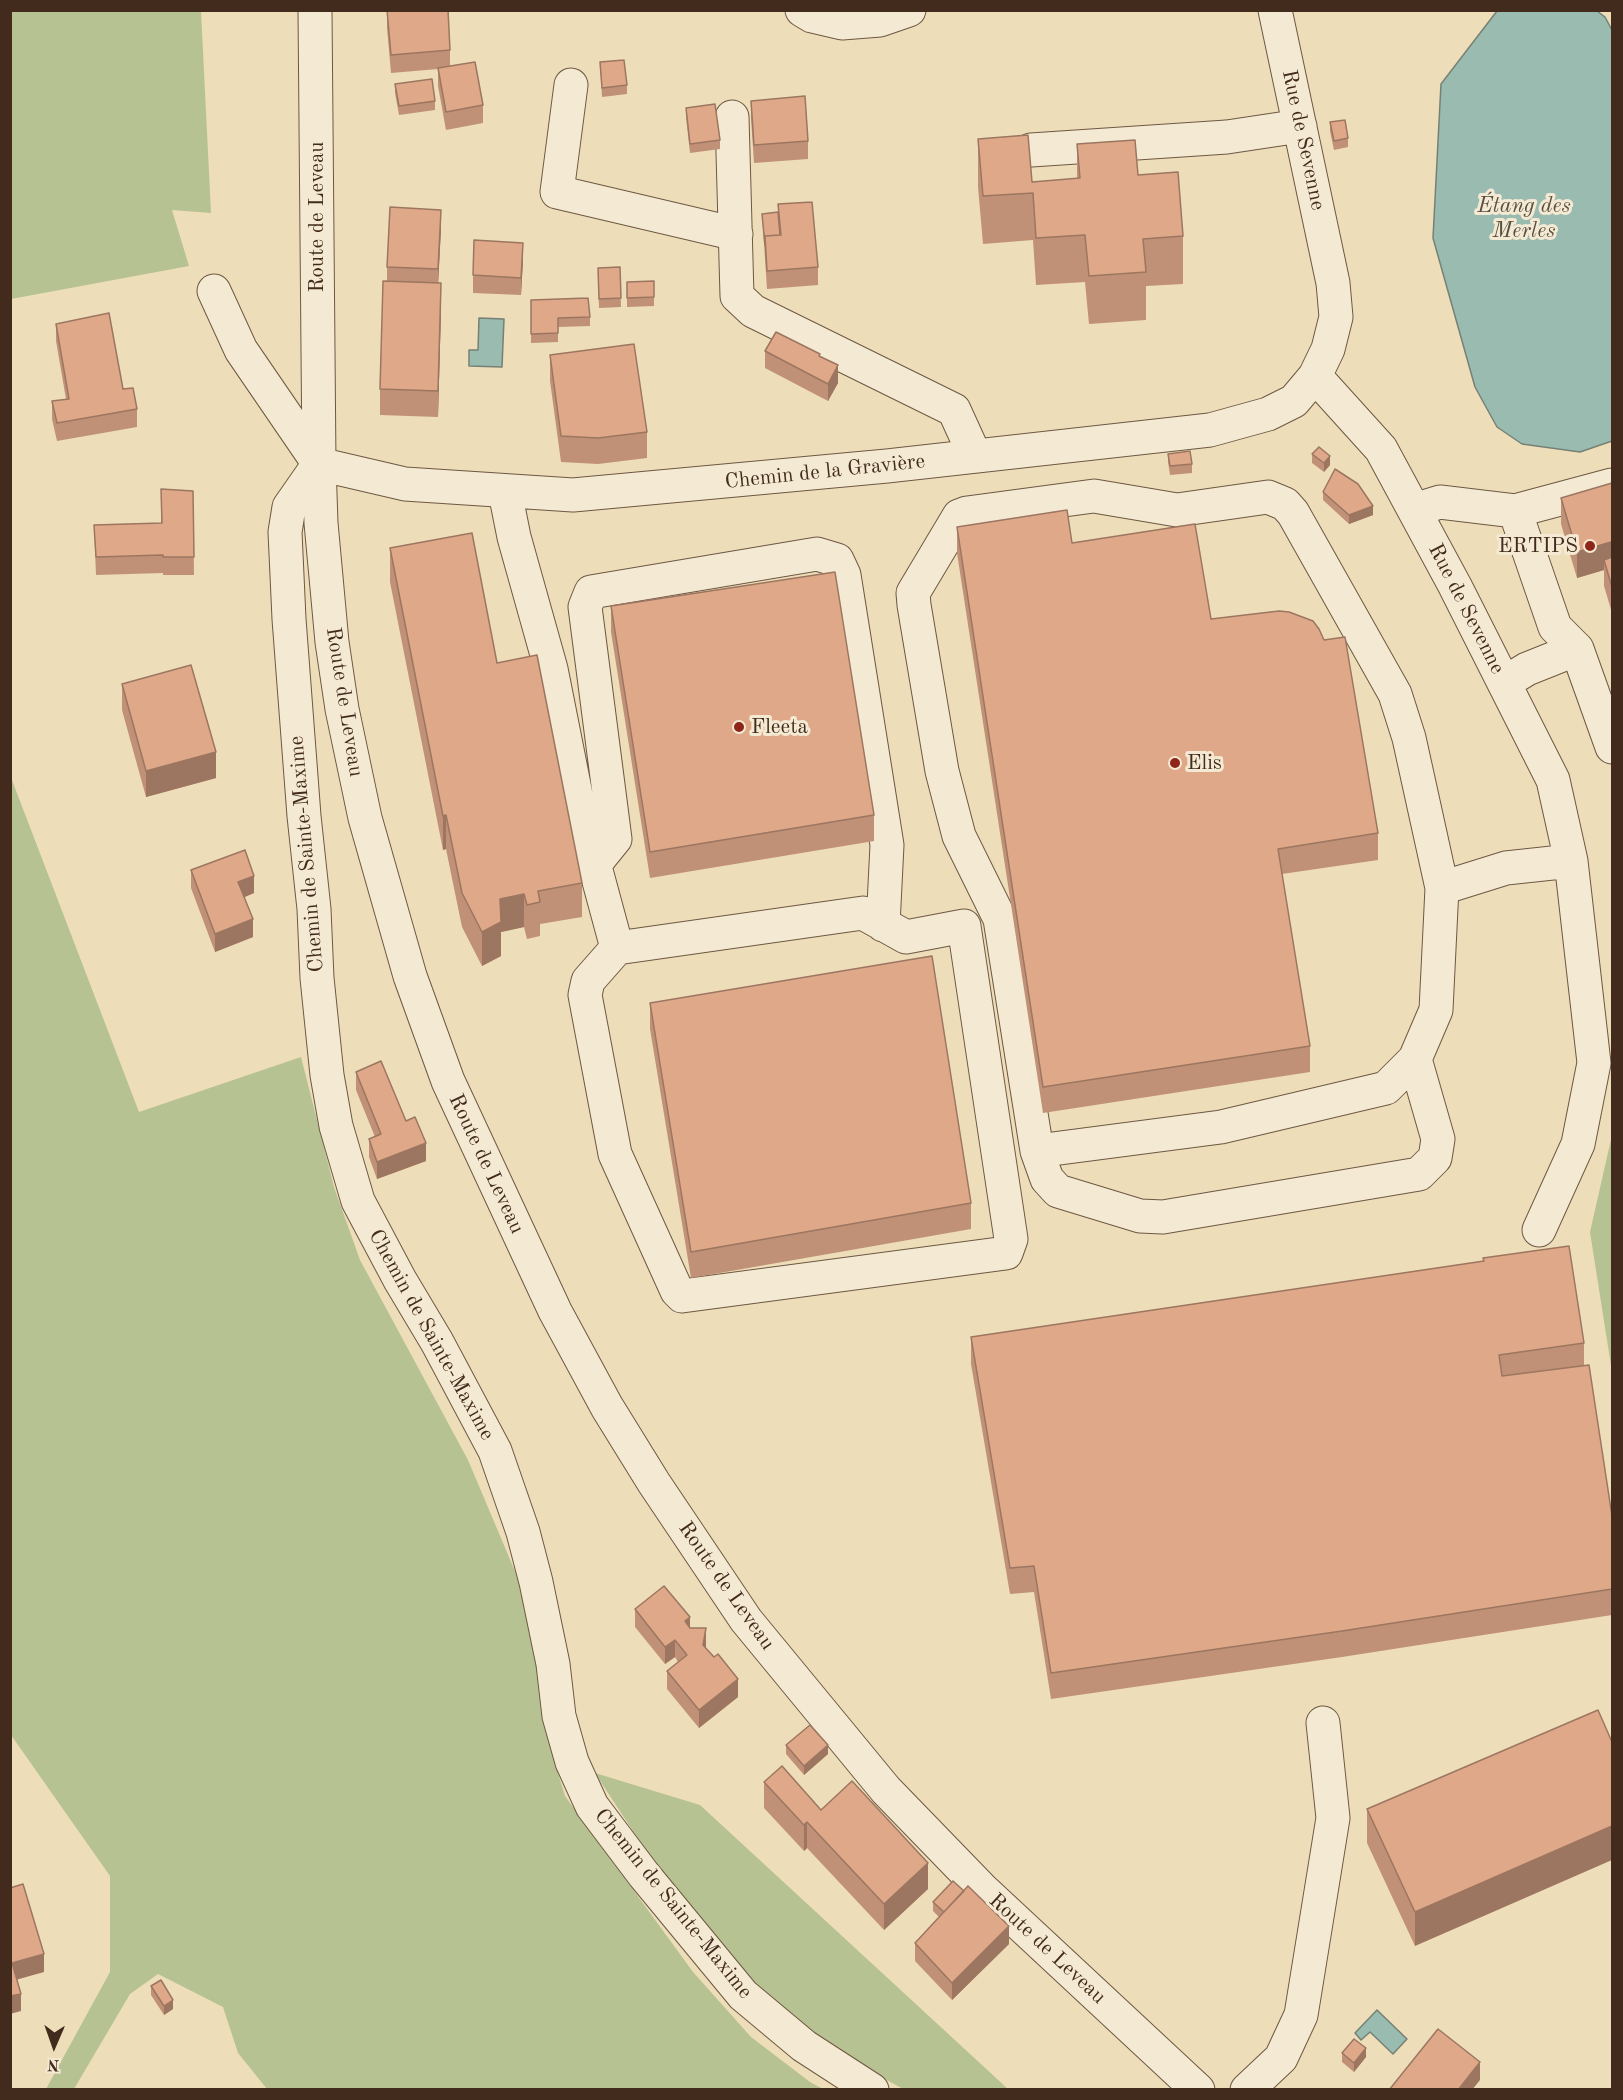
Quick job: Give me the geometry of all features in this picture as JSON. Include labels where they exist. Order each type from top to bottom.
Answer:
[{"type":"street","name":"Route de Leveau","points":[[315,10],[319,464],[321,523],[332,642],[342,709],[364,818],[410,976],[448,1081],[555,1311],[607,1407],[746,1620],[886,1790],[981,1888],[1198,2090]]},
{"type":"street","points":[[802,10],[812,16],[842,23],[880,20],[909,10]]},
{"type":"street","name":"Rue de Sevenne","points":[[1275,10],[1333,283],[1336,317],[1328,350],[1315,376],[1381,449],[1553,780],[1570,861],[1594,1063],[1578,1144],[1539,1230]]},
{"type":"street","points":[[571,84],[556,192],[736,234]]},
{"type":"street","points":[[732,117],[737,296],[753,311],[954,410],[975,456]]},
{"type":"street","points":[[1031,150],[1227,137],[1300,126]]},
{"type":"street","points":[[214,291],[241,350],[319,464]]},
{"type":"street","name":"Chemin de la Gravière","points":[[319,464],[405,484],[505,492],[573,495],[607,493],[1210,430],[1277,410],[1294,401],[1315,376]]},
{"type":"street","name":"Chemin de Sainte-Maxime","points":[[319,464],[289,507],[285,532],[289,619],[326,1065],[336,1126],[358,1201],[495,1451],[523,1532],[536,1582],[553,1664],[560,1716],[572,1762],[592,1806],[644,1875],[743,1995],[804,2046],[872,2090]]},
{"type":"street","points":[[1414,510],[1440,502],[1515,512],[1612,485]]},
{"type":"street","points":[[505,492],[514,537],[551,669],[577,800],[616,948]]},
{"type":"street","points":[[1037,1151],[1221,1127],[1386,1088],[1415,1059],[1436,1010],[1442,888],[1409,738],[1395,694],[1293,513],[1285,504],[1268,497],[1177,510],[1094,496],[967,513],[959,516],[913,593],[914,605],[942,771],[959,836],[1000,920],[1037,1151],[1047,1179],[1058,1191],[1140,1216],[1163,1216],[1419,1174],[1435,1158],[1438,1139],[1415,1059]]},
{"type":"street","points":[[1515,512],[1555,627],[1577,649],[1612,747]]},
{"type":"street","points":[[594,865],[615,839],[585,608],[591,592],[817,554],[837,560],[844,575],[886,845],[883,925]]},
{"type":"street","points":[[1504,683],[1527,669],[1577,649]]},
{"type":"street","points":[[1442,888],[1506,868],[1570,861]]},
{"type":"street","points":[[863,914],[906,937],[964,926],[1011,1239],[1006,1253],[682,1296],[677,1290],[615,1154],[589,1018],[585,995],[588,981],[616,948],[863,914]]},
{"type":"street","points":[[1247,2090],[1281,2058],[1301,2015],[1333,1818],[1323,1723]]},
{"type":"green space","points":[[11,10],[201,11],[211,213],[172,210],[189,266],[11,299]]},
{"type":"green space","points":[[10,775],[139,1112],[301,1057],[334,1187],[360,1260],[468,1460],[517,1576],[534,1650],[551,1750],[565,1796],[693,1972],[751,2037],[810,2082],[823,2089],[267,2089],[238,2053],[223,2007],[158,1974],[130,1994],[74,2089],[46,2089],[110,1972],[110,1876],[11,1735]]},
{"type":"green space","points":[[1612,1135],[1612,1372],[1590,1232]]},
{"type":"green space","points":[[595,1773],[700,1805],[1008,2089],[903,2089],[804,2034],[724,1962],[659,1871]]},
{"type":"water","name":"Étang des Merles","points":[[1497,11],[1597,11],[1605,17],[1612,30],[1612,441],[1580,452],[1522,444],[1497,427],[1475,387],[1433,238],[1441,84]]},
{"type":"water","points":[[479,318],[504,319],[502,367],[469,366],[469,350],[478,350]]},
{"type":"water","points":[[1377,2010],[1407,2039],[1393,2054],[1370,2032],[1361,2040],[1355,2033]]},
{"type":"building","points":[[387,10],[448,10],[450,50],[391,55]]},
{"type":"building","points":[[624,60],[627,85],[602,88],[600,62]]},
{"type":"building","points":[[475,62],[483,105],[446,112],[438,68]]},
{"type":"building","points":[[432,79],[435,101],[399,106],[395,84]]},
{"type":"building","points":[[805,96],[808,141],[754,145],[751,101]]},
{"type":"building","points":[[715,104],[720,140],[690,144],[686,108]]},
{"type":"building","points":[[1345,120],[1348,138],[1334,141],[1330,122]]},
{"type":"building","points":[[1028,135],[1032,182],[1080,178],[1077,144],[1135,140],[1138,175],[1178,172],[1183,236],[1143,239],[1146,272],[1089,276],[1085,235],[1036,238],[1033,193],[983,196],[978,139]]},
{"type":"building","points":[[812,202],[818,267],[767,271],[765,236],[781,235],[778,204]]},
{"type":"building","points":[[390,207],[441,210],[438,269],[387,267]]},
{"type":"building","points":[[778,212],[780,235],[765,236],[765,245],[762,214]]},
{"type":"building","points":[[474,240],[523,243],[521,278],[473,275]]},
{"type":"building","points":[[620,267],[621,298],[599,299],[598,268]]},
{"type":"building","points":[[383,281],[441,283],[438,391],[380,389]]},
{"type":"building","points":[[654,281],[654,297],[627,298],[627,282]]},
{"type":"building","points":[[588,298],[590,317],[558,318],[558,333],[531,334],[531,300]]},
{"type":"building","points":[[109,313],[123,389],[133,388],[137,409],[57,423],[52,401],[69,399],[56,324]]},
{"type":"building","points":[[776,332],[838,365],[828,384],[765,351]]},
{"type":"building","points":[[634,344],[647,432],[598,438],[561,436],[550,355]]},
{"type":"building","points":[[1319,447],[1330,456],[1324,463],[1312,454]]},
{"type":"building","points":[[1190,451],[1192,464],[1170,466],[1168,454]]},
{"type":"building","points":[[1335,469],[1358,484],[1373,506],[1349,515],[1323,492]]},
{"type":"building","points":[[1612,483],[1612,545],[1611,542],[1577,552],[1561,498]]},
{"type":"building","points":[[161,489],[193,491],[194,557],[163,557],[163,555],[96,557],[94,525],[162,523]]},
{"type":"building","name":"Elis","points":[[1067,510],[1072,543],[1195,524],[1211,619],[1279,611],[1289,612],[1313,621],[1324,640],[1345,637],[1378,833],[1278,849],[1310,1046],[1043,1087],[957,527]]},
{"type":"building","points":[[472,533],[497,663],[537,655],[582,883],[538,891],[540,902],[527,905],[524,894],[500,899],[501,922],[482,932],[462,893],[446,815],[443,816],[390,548]]},
{"type":"building","points":[[1612,557],[1612,587],[1604,560]]},
{"type":"building","points":[[835,572],[874,815],[650,852],[611,606]]},
{"type":"building","points":[[191,665],[216,752],[146,771],[122,684]]},
{"type":"building","points":[[245,850],[254,876],[238,882],[253,919],[215,934],[191,870]]},
{"type":"building","points":[[932,956],[971,1203],[691,1252],[650,1003]]},
{"type":"building","points":[[381,1061],[406,1121],[415,1117],[426,1143],[377,1162],[369,1139],[381,1134],[356,1072]]},
{"type":"building","points":[[1569,1246],[1584,1343],[1499,1355],[1502,1376],[1589,1365],[1612,1516],[1612,1589],[1051,1673],[1034,1566],[1010,1568],[971,1337],[1484,1261],[1483,1258]]},
{"type":"building","points":[[664,1586],[690,1617],[685,1621],[690,1628],[706,1628],[703,1645],[714,1657],[718,1654],[738,1679],[699,1710],[667,1671],[687,1655],[675,1640],[665,1647],[635,1609]]},
{"type":"building","points":[[1598,1710],[1612,1742],[1612,1826],[1415,1912],[1367,1809]]},
{"type":"building","points":[[810,1725],[828,1745],[804,1766],[786,1745]]},
{"type":"building","points":[[782,1766],[821,1810],[852,1781],[928,1863],[884,1904],[807,1822],[804,1825],[764,1782]]},
{"type":"building","points":[[953,1881],[964,1891],[944,1912],[933,1902]]},
{"type":"building","points":[[23,1884],[44,1954],[12,1963],[21,1994],[10,1996],[10,1888]]},
{"type":"building","points":[[968,1886],[1009,1926],[952,1983],[915,1943]]},
{"type":"building","points":[[161,1980],[173,2000],[164,2006],[151,1986]]},
{"type":"building","points":[[1438,2029],[1480,2062],[1458,2090],[1389,2090]]},
{"type":"building","points":[[1354,2039],[1366,2048],[1354,2063],[1342,2053]]},
{"type":"place","name":"ERTIPS","points":[[1590,546]]},
{"type":"place","name":"Fleeta","points":[[739,727]]},
{"type":"place","name":"Elis","points":[[1175,763]]}]
